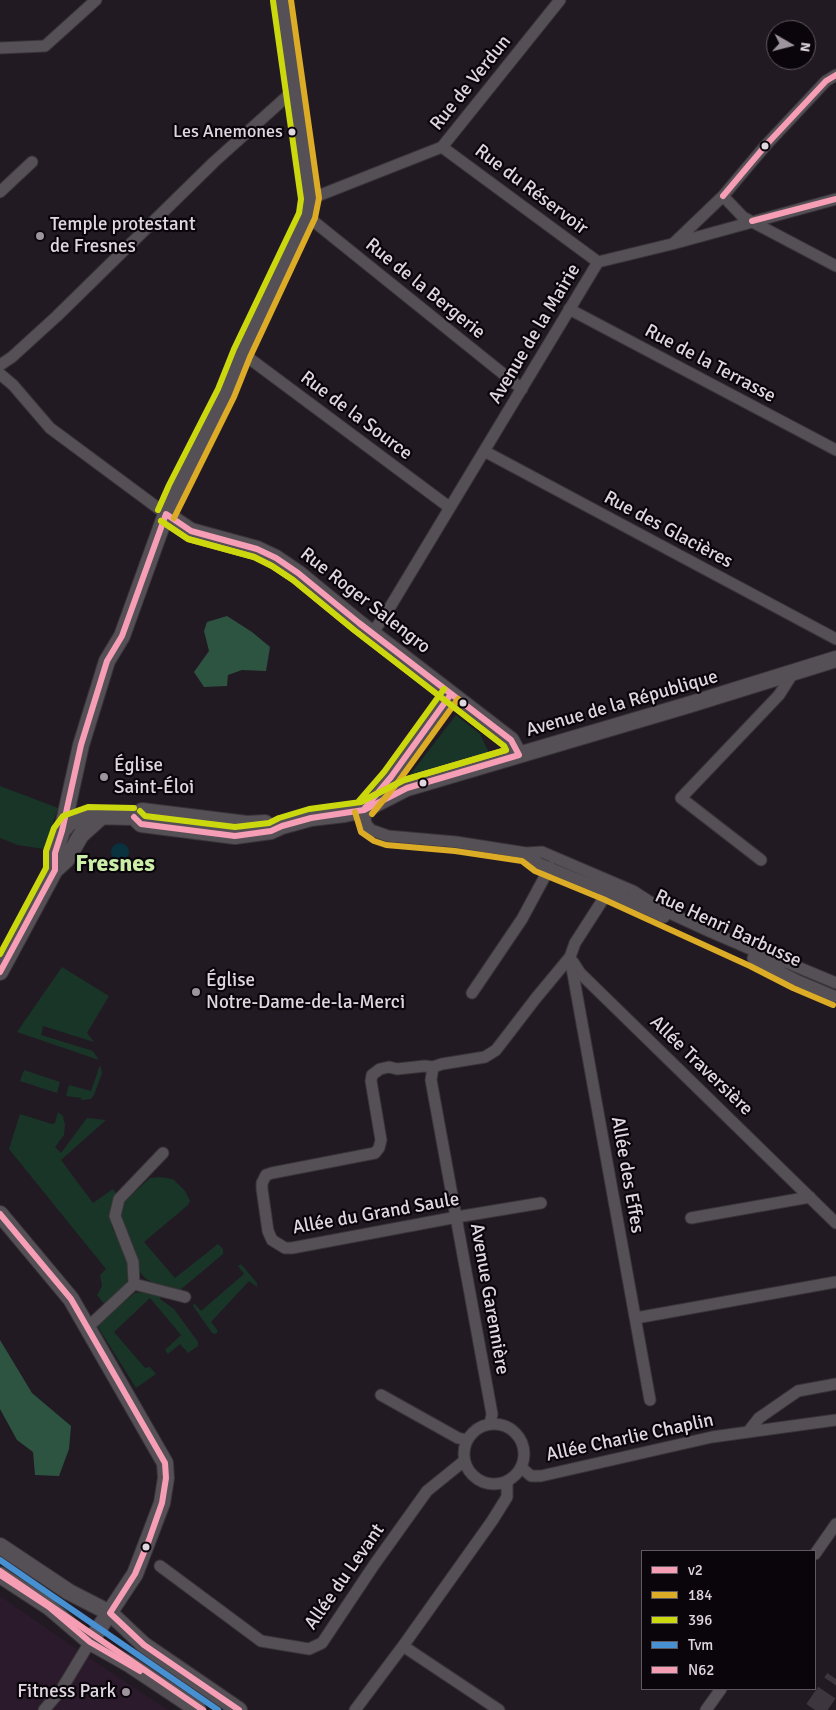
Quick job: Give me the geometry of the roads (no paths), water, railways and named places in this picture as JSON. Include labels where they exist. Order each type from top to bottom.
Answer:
[{"type":"street","points":[[0,48],[45,46],[96,0]]},
{"type":"street","points":[[54,870],[55,853],[62,831],[80,745],[107,661],[122,636],[166,514],[177,489],[226,393],[242,353],[307,216],[310,199],[282,0]]},
{"type":"street","name":"Rue de Verdun","points":[[310,199],[442,147],[560,0]]},
{"type":"street","points":[[672,244],[724,196],[779,131],[826,81],[836,75]]},
{"type":"street","points":[[0,365],[12,357],[57,316],[214,162],[294,90]]},
{"type":"street","name":"Rue du Réservoir","points":[[442,147],[598,262]]},
{"type":"street","points":[[0,192],[32,162]]},
{"type":"street","points":[[724,196],[743,217],[836,266]]},
{"type":"street","name":"Avenue de la Mairie","points":[[372,633],[384,617],[598,262],[672,244],[836,199]]},
{"type":"street","name":"Rue de la Bergerie","points":[[307,216],[522,390]]},
{"type":"street","name":"Rue de la Terrasse","points":[[569,309],[836,450]]},
{"type":"street","name":"Rue de la Source","points":[[242,353],[449,507]]},
{"type":"street","points":[[0,374],[13,385],[50,428],[166,514]]},
{"type":"street","name":"Rue des Glacières","points":[[484,451],[836,639]]},
{"type":"street","name":"Rue Roger Salengro","points":[[166,514],[192,531],[257,549],[276,558],[298,573],[372,633],[511,740],[519,755]]},
{"type":"street","name":"Avenue de la République","points":[[89,822],[134,817],[142,811],[247,824],[262,823],[282,826],[317,817],[364,810],[406,788],[688,706],[836,659]]},
{"type":"street","points":[[761,860],[680,798],[779,695],[793,673]]},
{"type":"street","points":[[364,810],[391,777],[451,694]]},
{"type":"street","points":[[68,804],[72,814],[89,822]]},
{"type":"street","name":"Rue Henri Barbusse","points":[[364,810],[368,827],[377,833],[388,836],[456,842],[526,852],[542,852],[796,980],[836,997]]},
{"type":"street","points":[[62,831],[70,822],[89,822]]},
{"type":"street","points":[[0,972],[54,870],[67,859],[89,822]]},
{"type":"street","name":"Rue Henri Barbusse","points":[[526,852],[538,863],[643,896],[661,909],[769,957],[836,983]]},
{"type":"street","points":[[472,993],[522,920],[550,867]]},
{"type":"street","points":[[433,1067],[485,1057],[496,1050],[570,957],[575,943],[602,901],[608,886]]},
{"type":"street","name":"Allée Traversière","points":[[570,957],[580,972],[836,1223]]},
{"type":"street","name":"Allée des Effes","points":[[570,957],[650,1400]]},
{"type":"street","name":"Allée du Grand Saule","points":[[433,1067],[397,1069],[389,1067],[380,1069],[372,1075],[371,1081],[381,1140],[379,1148],[375,1153],[272,1173],[266,1176],[262,1183],[268,1231],[272,1240],[285,1248],[292,1248],[541,1203]]},
{"type":"street","name":"Avenue Garennière","points":[[433,1067],[432,1080],[492,1414],[490,1424]]},
{"type":"street","points":[[88,1327],[134,1284],[133,1262],[115,1216],[119,1200],[163,1153]]},
{"type":"street","points":[[691,1218],[810,1197]]},
{"type":"street","points":[[0,1214],[71,1299],[165,1463],[166,1478],[162,1502],[135,1574],[60,1690],[44,1710]]},
{"type":"street","points":[[636,1318],[836,1282]]},
{"type":"street","points":[[134,1284],[185,1297]]},
{"type":"street","points":[[748,1432],[759,1418],[798,1391],[836,1384]]},
{"type":"street","points":[[381,1395],[458,1438],[467,1440]]},
{"type":"street","name":"Allée Charlie Chaplin","points":[[522,1468],[531,1476],[541,1476],[712,1437],[836,1420]]},
{"type":"street","points":[[490,1424],[504,1425],[515,1431],[523,1442],[525,1455],[522,1468],[516,1476],[507,1482],[496,1485],[476,1479],[468,1471],[464,1461],[467,1440],[481,1426],[490,1424]]},
{"type":"street","name":"Allée du Levant","points":[[160,1566],[261,1641],[309,1649],[322,1643],[374,1565],[427,1491],[464,1461]]},
{"type":"street","points":[[355,1710],[403,1646],[507,1497],[507,1482]]},
{"type":"street","points":[[816,1553],[836,1524]]},
{"type":"street","points":[[0,1546],[69,1592],[110,1613],[144,1645],[239,1710]]},
{"type":"street","points":[[0,1575],[49,1607],[90,1642],[129,1664],[198,1710]]},
{"type":"street","points":[[403,1646],[499,1710]]},
{"type":"street","points":[[706,1710],[720,1690]]},
{"type":"water","points":[[120,843],[126,846],[129,852],[126,858],[120,861],[114,858],[111,852],[114,846]]},
{"type":"tunnel","points":[[815,1710],[836,1679]]},
{"type":"place","name":"Les Anemones","points":[[292,132]]},
{"type":"place","name":"Temple protestant de Fresnes","points":[[40,236]]},
{"type":"place","name":"Église Saint-Éloi","points":[[104,777]]},
{"type":"place","name":"Église Notre-Dame-de-la-Merci","points":[[196,992]]},
{"type":"place","name":"Fitness Park","points":[[126,1692]]},
{"type":"district","name":"Fresnes","points":[[115,865]]}]
